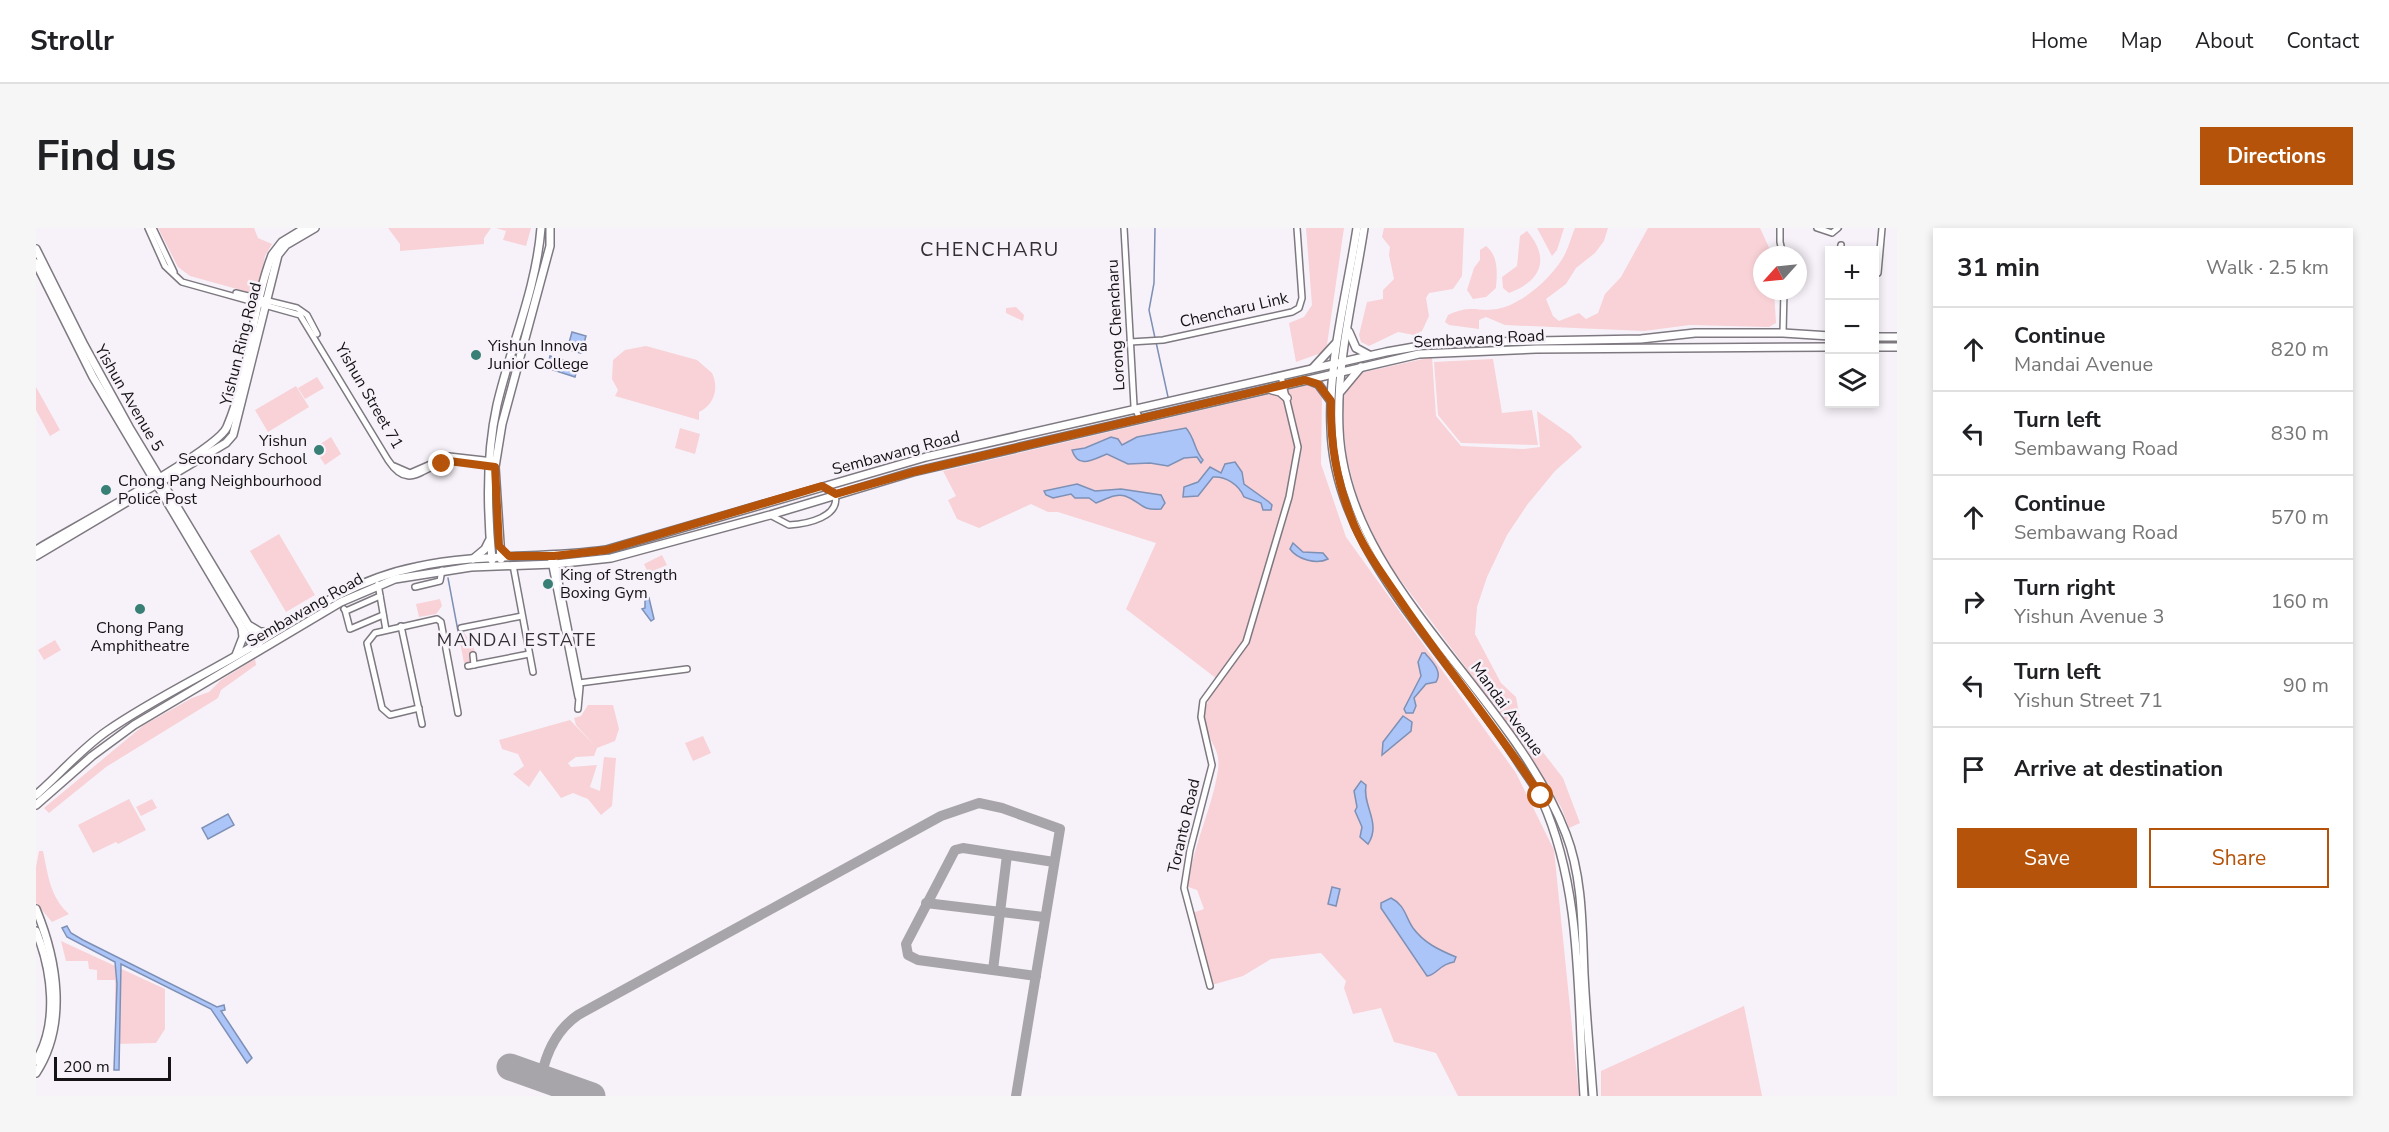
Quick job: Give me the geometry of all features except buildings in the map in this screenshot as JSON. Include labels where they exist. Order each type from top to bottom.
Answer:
[{"type":"main road","name":"Yishun Ring Road","points":[[36,550],[218,450],[232,435],[276,248],[305,228]]},
{"type":"main road","name":"Yishun Ring Road","points":[[264,301],[278,255],[286,245],[315,228]]},
{"type":"main road","points":[[493,561],[490,538],[492,464],[497,404],[527,306],[542,228]]},
{"type":"main road","points":[[502,565],[505,556],[499,546],[492,464],[502,419],[550,246],[550,228]]},
{"type":"main road","name":"Mandai Avenue","points":[[1357,228],[1333,374],[1330,430],[1336,472],[1356,527],[1374,561],[1416,624],[1506,741],[1541,796],[1558,839],[1573,912],[1584,1096]]},
{"type":"main road","name":"Mandai Avenue","points":[[1364,228],[1340,393],[1339,429],[1345,473],[1359,520],[1382,562],[1516,741],[1549,793],[1567,837],[1581,910],[1593,1096]]},
{"type":"main road","name":"Yishun Avenue 5","points":[[36,249],[40,270],[93,377],[260,651]]},
{"type":"main road","points":[[1349,325],[1352,345],[1369,355]]},
{"type":"main road","points":[[1727,347],[1732,341],[1729,333]]},
{"type":"main road","name":"Sembawang Road","points":[[36,805],[92,756],[134,725],[340,602],[378,584],[493,561],[505,556],[552,556],[626,545],[822,486],[926,458],[1369,355],[1437,343],[1641,339],[1729,333],[1825,336]]},
{"type":"main road","points":[[1740,333],[1737,338],[1742,346]]},
{"type":"main road","points":[[1879,337],[1897,338]]},
{"type":"main road","points":[[1311,370],[1332,350],[1339,339]]},
{"type":"main road","name":"Sembawang Road","points":[[36,795],[106,731],[326,600],[381,576],[423,565],[473,559],[513,565],[553,564],[611,558],[770,515],[913,472],[1363,366],[1441,352],[1742,346],[1825,347]]},
{"type":"main road","points":[[1879,347],[1897,347]]},
{"type":"main road","points":[[1340,393],[1363,366]]},
{"type":"main road","points":[[1305,380],[1318,384],[1331,401]]},
{"type":"main road","points":[[1268,389],[1280,392],[1287,398]]},
{"type":"main road","name":"Yishun Ring Road","points":[[36,556],[158,481]]},
{"type":"main road","points":[[473,559],[485,549],[490,538]]},
{"type":"main road","points":[[236,655],[245,626],[260,632],[273,632]]},
{"type":"main road","points":[[36,909],[51,953],[56,1006],[50,1046],[36,1073]]},
{"type":"main road","points":[[36,930],[48,973],[50,1005],[47,1031],[36,1061]]},
{"type":"street","points":[[148,228],[165,266],[177,279],[193,286],[264,301]]},
{"type":"street","points":[[153,228],[169,265],[179,277],[195,284],[264,301]]},
{"type":"street","name":"Lorong Chencharu","points":[[1124,228],[1134,410],[1140,418]]},
{"type":"street","name":"Chencharu Link","points":[[1130,342],[1161,341],[1292,312],[1299,308],[1302,298],[1297,228]]},
{"type":"street","points":[[1780,228],[1781,246]]},
{"type":"street","points":[[1817,228],[1832,233],[1838,228]]},
{"type":"street","points":[[1879,262],[1882,228]]},
{"type":"street","points":[[1783,333],[1784,300]]},
{"type":"street","name":"Yishun Street 71","points":[[264,301],[297,308],[307,315],[394,465],[410,473],[449,456],[492,464]]},
{"type":"street","name":"Toranto Road","points":[[1210,986],[1184,888],[1190,850],[1212,765],[1202,728],[1202,709],[1203,701],[1246,642],[1289,497],[1298,447],[1281,376]]},
{"type":"street","points":[[770,515],[787,524],[796,524],[825,516],[833,510],[836,494],[822,486]]},
{"type":"street","points":[[552,556],[579,683],[579,707],[556,576]]},
{"type":"street","points":[[513,565],[533,672]]},
{"type":"street","points":[[415,587],[440,581],[442,570]]},
{"type":"street","points":[[378,584],[386,630]]},
{"type":"street","points":[[345,610],[380,596]]},
{"type":"street","points":[[340,602],[345,610],[350,629],[383,615]]},
{"type":"street","points":[[469,636],[464,627],[522,616]]},
{"type":"street","points":[[419,708],[390,715],[380,704],[367,643],[371,635],[435,619],[440,621],[458,713]]},
{"type":"street","points":[[401,626],[422,724]]},
{"type":"street","points":[[473,656],[471,665],[529,654]]},
{"type":"street","points":[[579,683],[687,669]]},
{"type":"shaded area","points":[[158,228],[254,228],[258,238],[272,244],[265,256],[259,291],[255,294],[190,276],[178,267]]},
{"type":"shaded area","points":[[388,228],[491,228],[484,238],[484,244],[400,251],[400,244]]},
{"type":"shaded area","points":[[496,228],[531,228],[526,246],[503,240],[506,231]]},
{"type":"shaded area","points":[[1306,228],[1344,228],[1327,345],[1321,353],[1296,362],[1289,323],[1304,317],[1312,305]]},
{"type":"shaded area","points":[[1384,228],[1464,228],[1462,276],[1453,289],[1429,293],[1426,298],[1429,316],[1422,331],[1414,335],[1398,332],[1369,346],[1361,342],[1359,335],[1367,302],[1383,299],[1383,290],[1394,279],[1389,255],[1390,247],[1382,237]]},
{"type":"shaded area","points":[[1537,228],[1564,228],[1557,250],[1552,256]]},
{"type":"shaded area","points":[[1575,228],[1608,228],[1604,241],[1595,253],[1576,268],[1566,284],[1546,299],[1553,316],[1559,321],[1579,313],[1586,319],[1598,313],[1605,294],[1621,277],[1648,228],[1760,228],[1768,246],[1753,246],[1753,300],[1775,300],[1776,323],[1769,327],[1690,325],[1644,331],[1505,325],[1486,317],[1479,320],[1479,329],[1449,325],[1445,322],[1448,315],[1456,312],[1468,309],[1497,309],[1517,302],[1545,280],[1560,263]]},
{"type":"shaded area","points":[[1527,231],[1539,251],[1539,268],[1529,282],[1509,293],[1503,288],[1502,277],[1517,266],[1520,236]]},
{"type":"shaded area","points":[[1486,246],[1495,260],[1496,288],[1486,297],[1473,299],[1467,290],[1474,268],[1480,260],[1480,250]]},
{"type":"shaded area","points":[[1016,307],[1024,315],[1023,321],[1006,313],[1006,308]]},
{"type":"shaded area","points":[[646,346],[697,360],[712,373],[715,384],[714,395],[709,405],[699,412],[699,420],[615,396],[618,390],[612,379],[613,360],[625,350]]},
{"type":"shaded area","points":[[1432,357],[1436,416],[1461,446],[1523,449],[1540,447],[1537,411],[1571,435],[1582,447],[1555,471],[1527,505],[1507,535],[1487,577],[1477,607],[1475,634],[1501,683],[1516,697],[1521,724],[1563,778],[1580,823],[1569,828],[1562,809],[1528,751],[1384,558],[1358,501],[1347,459],[1343,404],[1346,389],[1360,373]]},
{"type":"shaded area","points":[[1493,359],[1502,413],[1532,410],[1538,445],[1461,443],[1438,415],[1434,362]]},
{"type":"shaded area","points":[[317,377],[324,388],[305,399],[298,388]]},
{"type":"shaded area","points":[[1309,385],[1316,387],[1322,394],[1321,464],[1346,537],[1516,773],[1554,850],[1579,1096],[1458,1096],[1436,1053],[1394,1042],[1381,1008],[1353,1014],[1344,988],[1346,981],[1321,953],[1271,959],[1243,976],[1212,985],[1192,913],[1204,909],[1197,890],[1188,887],[1218,770],[1218,756],[1204,718],[1206,706],[1217,679],[1126,609],[1156,543],[1058,512],[1048,512],[1031,504],[979,528],[957,519],[948,500],[956,496],[943,471]]},
{"type":"shaded area","points":[[296,386],[309,407],[268,432],[255,410]]},
{"type":"shaded area","points":[[36,387],[60,430],[50,436],[36,410]]},
{"type":"shaded area","points":[[680,428],[700,434],[695,454],[675,448]]},
{"type":"shaded area","points":[[331,437],[341,454],[325,465],[314,448]]},
{"type":"shaded area","points":[[279,534],[315,595],[286,612],[250,551]]},
{"type":"shaded area","points":[[662,555],[667,565],[648,573],[644,564]]},
{"type":"shaded area","points":[[440,599],[442,606],[436,614],[419,617],[416,604]]},
{"type":"shaded area","points":[[463,631],[467,637],[472,637],[475,654],[469,662],[464,663],[458,632]]},
{"type":"shaded area","points":[[55,640],[61,650],[44,660],[38,650]]},
{"type":"shaded area","points":[[255,659],[256,665],[221,690],[218,698],[106,767],[49,813],[44,808],[144,725],[192,698],[209,692],[221,680]]},
{"type":"shaded area","points":[[588,705],[613,705],[619,729],[615,741],[597,748],[594,756],[576,757],[568,763],[571,767],[597,765],[590,787],[600,791],[604,757],[616,758],[612,806],[601,815],[588,799],[573,793],[561,798],[540,770],[529,787],[513,774],[524,766],[518,754],[502,749],[499,740],[570,720],[596,747],[576,725],[574,718],[581,716]]},
{"type":"shaded area","points":[[703,736],[711,753],[693,761],[685,743]]},
{"type":"shaded area","points":[[129,799],[146,830],[93,853],[78,825]]},
{"type":"shaded area","points":[[152,799],[157,808],[141,816],[136,807]]},
{"type":"shaded area","points":[[39,851],[43,851],[54,893],[69,914],[52,922],[36,903],[36,867]]},
{"type":"shaded area","points":[[61,941],[165,989],[165,1029],[156,1043],[115,1044],[115,980],[97,980],[97,970],[89,969],[88,961],[66,961]]},
{"type":"shaded area","points":[[1744,1006],[1762,1096],[1601,1096],[1601,1071]]},
{"type":"water","points":[[572,332],[586,336],[581,353],[567,350]]},
{"type":"water","points":[[550,356],[578,365],[575,377],[547,368]]},
{"type":"water","points":[[1186,428],[1203,460],[1201,463],[1197,457],[1184,458],[1168,466],[1150,463],[1128,464],[1107,454],[1082,461],[1078,460],[1072,450],[1085,448],[1111,437],[1118,439],[1122,445],[1137,437]]},
{"type":"water","points":[[1235,462],[1242,472],[1244,484],[1269,502],[1272,505],[1271,510],[1263,510],[1261,503],[1244,497],[1232,482],[1218,477],[1213,477],[1198,496],[1183,497],[1184,487],[1198,482],[1210,467],[1221,473],[1225,464]]},
{"type":"water","points":[[1077,484],[1095,491],[1121,489],[1161,495],[1165,503],[1161,509],[1148,509],[1121,495],[1096,503],[1089,498],[1075,498],[1071,494],[1053,498],[1046,495],[1044,491]]},
{"type":"water","points":[[1293,543],[1303,552],[1323,553],[1328,559],[1313,561],[1302,558],[1290,549]]},
{"type":"water","points":[[649,598],[654,619],[651,621],[642,609],[645,608],[645,601]]},
{"type":"water","points":[[1422,653],[1425,653],[1436,667],[1438,678],[1436,682],[1426,684],[1414,698],[1416,706],[1413,713],[1406,713],[1404,709],[1421,676],[1418,662]]},
{"type":"water","points":[[1403,716],[1412,722],[1411,731],[1382,755],[1383,742]]},
{"type":"water","points":[[1361,781],[1366,785],[1373,829],[1368,844],[1360,837],[1362,827],[1355,811],[1357,807],[1354,791]]},
{"type":"water","points":[[228,814],[234,825],[208,839],[202,828]]},
{"type":"water","points":[[1332,887],[1340,889],[1336,906],[1328,904]]},
{"type":"water","points":[[1391,898],[1402,907],[1417,933],[1432,946],[1456,957],[1454,962],[1427,976],[1381,908],[1381,903]]},
{"type":"water","points":[[67,926],[71,933],[83,940],[217,1007],[224,1005],[225,1010],[221,1011],[252,1058],[247,1063],[211,1009],[121,964],[119,1070],[114,1070],[117,984],[115,962],[67,937],[62,928]]},
{"type":"waterway","points":[[1155,228],[1154,283],[1149,310],[1155,338]]},
{"type":"waterway","points":[[1156,342],[1168,397]]},
{"type":"waterway","points":[[448,578],[458,631]]},
{"type":"taxiway","points":[[541,1078],[553,1042],[578,1015],[941,816],[979,803],[1002,808],[1060,829],[1016,1096]]},
{"type":"taxiway","points":[[1036,976],[918,960],[908,955],[906,944],[955,850],[963,848],[1054,862]]},
{"type":"taxiway","points":[[993,970],[1007,855]]},
{"type":"taxiway","points":[[926,903],[1044,917]]},
{"type":"runway","points":[[510,1067],[592,1096]]},
{"type":"place","name":"Yishun Innova Junior College","points":[[476,355]]},
{"type":"place","name":"Yishun Secondary School","points":[[319,450]]},
{"type":"place","name":"Chong Pang Neighbourhood Police Post","points":[[106,490]]},
{"type":"place","name":"King of Strength Boxing Gym","points":[[548,584]]},
{"type":"place","name":"Chong Pang Amphitheatre","points":[[140,609]]},
{"type":"district","name":"CHENCHARU","points":[[990,249]]},
{"type":"district","name":"MANDAI ESTATE","points":[[517,640]]},
{"type":"route","points":[[442,464],[449,461],[495,467],[499,546],[509,556],[579,554],[606,550],[685,529],[822,486],[836,494],[913,472],[1305,380],[1313,382],[1318,384],[1331,401],[1330,430],[1336,472],[1351,519],[1374,561],[1416,624],[1506,741],[1541,796]]}]
